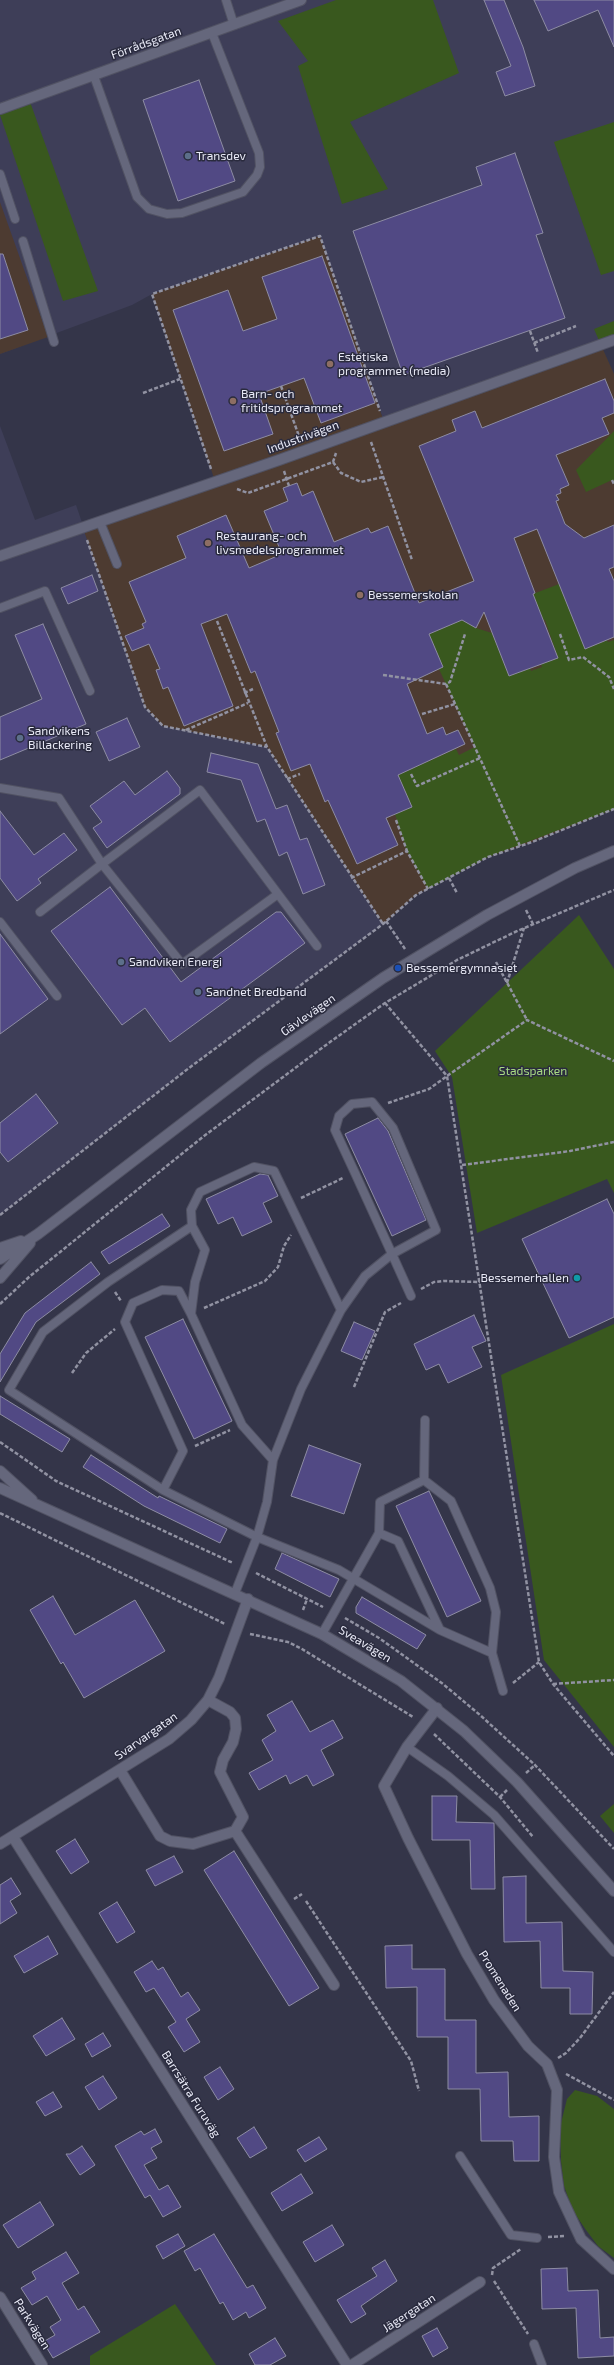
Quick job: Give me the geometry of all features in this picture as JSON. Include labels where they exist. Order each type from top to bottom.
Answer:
[{"type":"street","name":"Förrådsgatan","points":[[0,109],[301,0]]},
{"type":"street","name":"Industrivägen","points":[[0,556],[304,451],[614,340]]},
{"type":"street","name":"Gävlevägen","points":[[0,1259],[38,1234],[261,1063],[383,978],[487,915],[569,872],[614,851]]},
{"type":"street","name":"Gävlevägen","points":[[0,1271],[38,1234]]},
{"type":"street","points":[[0,1248],[38,1234]]},
{"type":"street","points":[[0,1278],[38,1234]]},
{"type":"street","points":[[0,1472],[42,1507]]},
{"type":"street","name":"Sveavägen","points":[[0,1478],[42,1507]]},
{"type":"street","name":"Sveavägen","points":[[0,1488],[248,1599],[322,1634],[401,1681],[437,1708],[517,1782],[614,1891]]},
{"type":"street","name":"Svarvargatan","points":[[0,1844],[120,1770],[169,1738],[191,1720],[208,1700],[219,1678],[248,1599]]},
{"type":"street","points":[[120,1770],[160,1836],[170,1841],[193,1844],[235,1831],[243,1817],[220,1772],[223,1760],[233,1742],[236,1729],[235,1718],[230,1712],[208,1700]]},
{"type":"street","name":"Promenaden","points":[[437,1708],[407,1747],[384,1786],[411,1844],[471,1960],[498,2006],[528,2046],[547,2064],[557,2090],[554,2156],[559,2192],[581,2239],[614,2269]]},
{"type":"street","points":[[235,1831],[334,1985]]},
{"type":"street","name":"Barrsätra Furuväg","points":[[13,1837],[347,2365]]},
{"type":"street","name":"Jägergatan","points":[[352,2365],[480,2282]]},
{"type":"street","name":"Parkvägen","points":[[0,2297],[42,2365]]},
{"type":"lane","points":[[226,0],[234,25]]},
{"type":"lane","points":[[94,76],[137,197],[149,209],[167,214],[182,213],[243,192],[257,175],[260,167],[259,153],[212,33]]},
{"type":"lane","points":[[0,174],[15,219]]},
{"type":"lane","points":[[23,241],[54,342]]},
{"type":"lane","points":[[100,522],[117,564]]},
{"type":"lane","points":[[0,608],[45,591],[90,691]]},
{"type":"lane","points":[[0,788],[59,798],[102,864],[182,964],[278,894]]},
{"type":"lane","points":[[40,912],[200,790],[317,946]]},
{"type":"lane","points":[[0,922],[57,996]]},
{"type":"lane","points":[[234,1593],[257,1537],[267,1502],[273,1460],[301,1388],[341,1310],[365,1276],[392,1254],[436,1230],[393,1128],[372,1102],[352,1104],[339,1116],[335,1130],[355,1173],[392,1254],[411,1296]]},
{"type":"lane","points":[[191,1314],[195,1282],[205,1250],[192,1226],[191,1210],[200,1192],[254,1167],[274,1171],[341,1310]]},
{"type":"lane","points":[[192,1226],[108,1282],[43,1332],[9,1390],[163,1490],[257,1537],[339,1570],[440,1630],[492,1653]]},
{"type":"lane","points":[[163,1490],[183,1451],[125,1322],[134,1303],[162,1290],[179,1291],[242,1425],[273,1460]]},
{"type":"lane","points":[[424,1480],[425,1420]]},
{"type":"lane","points":[[322,1634],[354,1580],[379,1533],[380,1502],[424,1480]]},
{"type":"lane","points":[[424,1480],[451,1501],[490,1588],[496,1612],[492,1653],[503,1691]]},
{"type":"lane","points":[[379,1533],[398,1541],[440,1630]]},
{"type":"lane","points":[[407,1747],[448,1776],[494,1815],[614,1952]]},
{"type":"lane","points":[[460,2156],[511,2235],[537,2238]]},
{"type":"lane","points":[[534,2344],[542,2365]]},
{"type":"path","points":[[334,462],[248,493],[215,481],[152,294],[320,236],[384,422]]},
{"type":"path","points":[[534,342],[576,326]]},
{"type":"path","points":[[530,331],[542,366]]},
{"type":"path","points":[[143,393],[180,379]]},
{"type":"path","points":[[281,386],[304,451]]},
{"type":"path","points":[[366,429],[412,560]]},
{"type":"path","points":[[334,462],[340,438]]},
{"type":"path","points":[[334,462],[342,473],[361,482],[383,477]]},
{"type":"path","points":[[612,480],[614,484]]},
{"type":"path","points":[[83,528],[145,708],[163,726],[267,747]]},
{"type":"path","points":[[217,621],[244,693],[267,747],[351,878],[383,924]]},
{"type":"path","points":[[383,675],[446,684],[450,682],[465,634]]},
{"type":"path","points":[[560,634],[569,660],[583,658],[609,677],[614,689]]},
{"type":"path","points":[[446,684],[520,846]]},
{"type":"path","points":[[244,693],[253,689]]},
{"type":"path","points":[[185,730],[248,703]]},
{"type":"path","points":[[422,714],[455,704]]},
{"type":"path","points":[[410,774],[417,786],[480,758]]},
{"type":"path","points":[[288,779],[300,774]]},
{"type":"path","points":[[0,1215],[189,1068],[383,924],[416,895],[488,857],[614,809]]},
{"type":"path","points":[[396,820],[407,851],[428,889]]},
{"type":"path","points":[[351,878],[407,851]]},
{"type":"path","points":[[449,878],[457,893]]},
{"type":"path","points":[[0,1304],[29,1277],[204,1136],[330,1042],[386,1003],[457,960],[524,928],[614,890]]},
{"type":"path","points":[[523,904],[533,924]]},
{"type":"path","points":[[386,921],[407,953]]},
{"type":"path","points":[[507,983],[524,928]]},
{"type":"path","points":[[496,962],[527,1020],[614,1060]]},
{"type":"path","points":[[386,1003],[447,1076],[539,1662],[553,1684],[614,1756]]},
{"type":"path","points":[[372,1102],[386,1104],[429,1089],[527,1020]]},
{"type":"path","points":[[462,1165],[570,1152],[614,1142]]},
{"type":"path","points":[[289,1204],[355,1173]]},
{"type":"path","points":[[191,1314],[265,1281],[278,1267],[284,1246],[299,1221]]},
{"type":"path","points":[[108,1282],[129,1313]]},
{"type":"path","points":[[354,1387],[386,1312],[434,1282],[480,1282]]},
{"type":"path","points":[[72,1373],[86,1353],[125,1322]]},
{"type":"path","points":[[183,1451],[242,1425]]},
{"type":"path","points":[[0,1514],[236,1630],[256,1637],[288,1642],[302,1649],[424,1724],[500,1796]]},
{"type":"path","points":[[503,1691],[539,1662]]},
{"type":"path","points":[[553,1684],[614,1680]]},
{"type":"path","points":[[306,1901],[411,2062],[419,2091]]},
{"type":"path","points":[[547,2064],[566,2053],[614,1992]]},
{"type":"path","points":[[547,2064],[614,2100]]},
{"type":"path","points":[[534,2344],[491,2277],[493,2268],[537,2238],[562,2236],[581,2239]]},
{"type":"shaded area","points":[[0,0],[614,0],[614,340],[384,422],[320,236],[152,294],[132,305],[0,354]]},
{"type":"shaded area","points":[[0,202],[48,337],[0,354]]},
{"type":"shaded area","name":"Bessemerskolan","points":[[320,236],[384,422],[601,345],[614,374],[614,809],[532,842],[488,857],[416,895],[383,924],[267,747],[163,726],[145,707],[83,528],[215,481],[152,294]]},
{"type":"shaded area","points":[[0,426],[35,520],[76,505],[145,708],[163,726],[267,747],[383,924],[189,1068],[0,1215]]},
{"type":"green space","points":[[336,0],[433,0],[459,73],[350,122],[388,189],[342,204],[298,66],[308,61],[278,21]]},
{"type":"green space","points":[[29,99],[98,291],[63,301],[0,115],[0,109]]},
{"type":"green space","points":[[614,122],[614,271],[601,275],[554,142]]},
{"type":"green space","points":[[614,321],[614,340],[601,345],[594,329]]},
{"type":"green space","points":[[614,431],[614,484],[612,480],[586,492],[576,470]]},
{"type":"green space","points":[[559,584],[585,649],[607,640],[608,642],[614,640],[614,809],[488,857],[428,889],[407,851],[395,814],[412,807],[398,775],[456,749],[459,755],[475,747],[439,669],[442,667],[429,634],[464,619],[476,628],[492,633],[509,676],[530,668],[531,671],[542,667],[541,664],[558,658],[545,620],[543,620],[533,594]]},
{"type":"green space","name":"Stadsparken","points":[[579,915],[614,969],[614,1193],[607,1179],[477,1233],[452,1077],[435,1051]]},
{"type":"green space","points":[[614,1324],[614,1747],[544,1660],[501,1375]]},
{"type":"green space","points":[[614,1804],[614,1833],[600,1816]]},
{"type":"green space","points":[[575,2090],[597,2096],[614,2109],[614,2258],[598,2246],[586,2230],[573,2211],[564,2186],[561,2161],[560,2127],[567,2099]]},
{"type":"green space","points":[[175,2304],[216,2365],[90,2365],[90,2356]]},
{"type":"building","points":[[484,0],[504,0],[523,47],[535,86],[505,96],[496,72],[511,66]]},
{"type":"building","points":[[534,0],[614,0],[614,47],[598,10],[548,31]]},
{"type":"building","points":[[199,80],[235,181],[178,201],[143,100]]},
{"type":"building","points":[[515,153],[543,233],[536,235],[565,318],[403,375],[353,231],[482,185],[476,167]]},
{"type":"building","points":[[0,254],[3,254],[28,330],[0,339]]},
{"type":"building","points":[[322,256],[375,403],[321,423],[304,378],[259,394],[273,434],[224,451],[173,310],[228,290],[243,331],[277,319],[262,277]]},
{"type":"building","name":"Bessemerskolan","points":[[605,379],[614,401],[614,413],[602,418],[609,434],[556,455],[569,485],[560,489],[561,493],[556,495],[559,500],[556,501],[565,524],[584,538],[614,525],[614,567],[609,569],[614,581],[614,637],[585,649],[537,529],[514,538],[535,593],[533,594],[558,658],[509,676],[484,612],[476,628],[462,620],[429,634],[443,667],[407,684],[427,734],[443,727],[446,735],[458,730],[465,744],[398,775],[412,807],[386,818],[398,845],[357,864],[328,800],[325,802],[310,764],[291,771],[276,733],[279,732],[255,671],[251,673],[227,614],[201,624],[233,706],[184,726],[168,687],[163,689],[156,670],[160,669],[149,644],[132,651],[125,636],[144,628],[142,624],[146,622],[129,582],[186,558],[177,536],[226,515],[249,568],[282,554],[264,511],[288,501],[283,488],[297,483],[302,496],[313,491],[334,542],[368,528],[371,533],[388,526],[419,603],[474,581],[419,446],[456,431],[452,420],[475,411],[482,428]]},
{"type":"building","points":[[92,575],[98,591],[68,604],[61,588]]},
{"type":"building","points":[[43,624],[86,724],[0,760],[0,717],[42,699],[15,635]]},
{"type":"building","points":[[127,718],[140,747],[109,761],[96,732]]},
{"type":"building","points":[[211,753],[258,764],[276,809],[287,805],[300,840],[307,838],[325,885],[303,894],[287,852],[279,856],[265,819],[257,822],[241,780],[207,772]]},
{"type":"building","points":[[167,771],[180,788],[180,794],[107,848],[93,828],[102,822],[90,806],[124,781],[135,795]]},
{"type":"building","points":[[0,811],[34,855],[64,833],[77,850],[38,879],[41,883],[17,901],[0,878]]},
{"type":"building","name":"Sandviken Energi","points":[[110,887],[181,982],[276,912],[281,912],[305,943],[170,1042],[145,1008],[122,1025],[51,931]]},
{"type":"building","points":[[0,934],[48,999],[0,1034]]},
{"type":"building","points":[[36,1094],[58,1123],[8,1162],[0,1152],[0,1123]]},
{"type":"building","points":[[378,1118],[388,1131],[426,1220],[392,1236],[345,1134]]},
{"type":"building","points":[[260,1174],[268,1175],[278,1196],[263,1203],[272,1222],[242,1236],[233,1217],[218,1224],[206,1199]]},
{"type":"building","name":"Bessemerhallen","points":[[607,1199],[614,1214],[614,1317],[569,1338],[522,1239]]},
{"type":"building","points":[[162,1214],[170,1226],[109,1264],[101,1252]]},
{"type":"building","points":[[91,1262],[100,1274],[36,1322],[0,1382],[0,1354],[25,1313]]},
{"type":"building","points":[[474,1315],[486,1341],[472,1347],[482,1367],[448,1383],[439,1364],[426,1370],[414,1344]]},
{"type":"building","points":[[183,1319],[232,1421],[194,1439],[145,1337]]},
{"type":"building","points":[[354,1322],[375,1331],[362,1360],[341,1351]]},
{"type":"building","points":[[0,1396],[70,1439],[62,1452],[0,1414]]},
{"type":"building","points":[[309,1445],[361,1464],[344,1514],[291,1496]]},
{"type":"building","points":[[91,1455],[158,1498],[159,1496],[227,1529],[220,1543],[144,1506],[83,1467]]},
{"type":"building","points":[[429,1491],[481,1601],[447,1617],[396,1506]]},
{"type":"building","points":[[282,1553],[339,1579],[330,1597],[275,1569]]},
{"type":"building","points":[[53,1596],[75,1635],[135,1600],[165,1651],[84,1698],[63,1662],[61,1664],[30,1610]]},
{"type":"building","points":[[362,1597],[426,1635],[417,1649],[356,1613],[356,1607]]},
{"type":"building","points":[[292,1701],[310,1732],[333,1720],[343,1738],[321,1750],[334,1775],[313,1786],[307,1775],[290,1784],[286,1775],[259,1790],[249,1773],[273,1760],[262,1740],[276,1731],[267,1715]]},
{"type":"building","points":[[432,1796],[457,1796],[456,1822],[494,1823],[495,1889],[471,1889],[470,1840],[432,1840]]},
{"type":"building","points":[[75,1839],[89,1862],[71,1874],[56,1851]]},
{"type":"building","points":[[234,1851],[319,1988],[289,2006],[204,1870]]},
{"type":"building","points":[[174,1856],[183,1872],[155,1886],[146,1870]]},
{"type":"building","points":[[526,1876],[526,1923],[562,1922],[563,1971],[593,1972],[592,2014],[570,2014],[570,1988],[541,1988],[540,1941],[504,1942],[503,1877]]},
{"type":"building","points":[[11,1878],[21,1894],[10,1901],[17,1913],[0,1924],[0,1885]]},
{"type":"building","points":[[117,1902],[135,1932],[117,1943],[99,1913]]},
{"type":"building","points":[[48,1936],[58,1954],[24,1973],[14,1956]]},
{"type":"building","points":[[412,1945],[412,1969],[445,1969],[445,2020],[476,2020],[476,2073],[508,2072],[509,2117],[539,2116],[539,2161],[514,2161],[513,2141],[481,2141],[480,2089],[448,2089],[448,2037],[417,2037],[417,1987],[386,1988],[385,1946]]},
{"type":"building","points":[[152,1961],[158,1970],[163,1967],[181,1997],[188,1992],[200,2010],[186,2019],[200,2042],[184,2052],[168,2027],[176,2022],[154,1988],[146,1992],[134,1972]]},
{"type":"building","points":[[62,2018],[75,2039],[46,2056],[33,2036]]},
{"type":"building","points":[[103,2033],[111,2046],[92,2057],[85,2044]]},
{"type":"building","points":[[220,2067],[234,2089],[218,2100],[204,2077]]},
{"type":"building","points":[[103,2076],[117,2098],[99,2110],[85,2087]]},
{"type":"building","points":[[53,2092],[62,2107],[45,2116],[36,2102]]},
{"type":"building","points":[[254,2127],[267,2148],[250,2158],[237,2138]]},
{"type":"building","points":[[155,2129],[162,2142],[151,2148],[157,2158],[144,2165],[159,2190],[168,2185],[181,2207],[163,2217],[150,2195],[145,2198],[115,2146],[141,2131],[144,2135]]},
{"type":"building","points":[[319,2137],[327,2149],[305,2162],[297,2150]]},
{"type":"building","points":[[82,2146],[95,2165],[80,2175],[66,2154],[70,2154]]},
{"type":"building","points":[[301,2174],[313,2193],[282,2211],[271,2193]]},
{"type":"building","points":[[40,2202],[54,2225],[18,2248],[3,2225]]},
{"type":"building","points":[[332,2225],[344,2245],[315,2262],[303,2242]]},
{"type":"building","points":[[178,2234],[185,2246],[163,2259],[156,2246]]},
{"type":"building","points":[[214,2234],[247,2288],[253,2285],[266,2308],[249,2318],[246,2312],[233,2320],[223,2302],[220,2304],[200,2268],[195,2271],[184,2251]]},
{"type":"building","points":[[66,2252],[79,2273],[62,2283],[78,2310],[84,2306],[100,2332],[53,2358],[43,2342],[55,2335],[50,2327],[61,2320],[47,2296],[32,2305],[21,2288],[36,2279],[32,2272]]},
{"type":"building","points":[[385,2260],[397,2281],[361,2306],[366,2314],[351,2323],[337,2300],[377,2276],[372,2268]]},
{"type":"building","points":[[567,2268],[568,2291],[598,2290],[600,2338],[614,2337],[614,2356],[578,2358],[576,2308],[542,2309],[541,2269]]},
{"type":"building","points":[[437,2328],[448,2348],[433,2357],[422,2336]]},
{"type":"building","points":[[275,2338],[286,2356],[270,2365],[255,2365],[249,2354]]},
{"type":"place","name":"Transdev","points":[[188,156]]},
{"type":"place","name":"Estetiska programmet (media)","points":[[330,364]]},
{"type":"place","name":"Barn- och fritidsprogrammet","points":[[233,401]]},
{"type":"place","name":"Restaurang- och livsmedelsprogrammet","points":[[208,543]]},
{"type":"place","name":"Bessemerskolan","points":[[360,595]]},
{"type":"place","name":"Sandvikens Billackering","points":[[20,738]]},
{"type":"place","name":"Sandviken Energi","points":[[121,962]]},
{"type":"place","name":"Bessemergymnasiet","points":[[398,968]]},
{"type":"place","name":"Sandnet Bredband","points":[[198,992]]},
{"type":"place","name":"Bessemerhallen","points":[[577,1278]]}]
